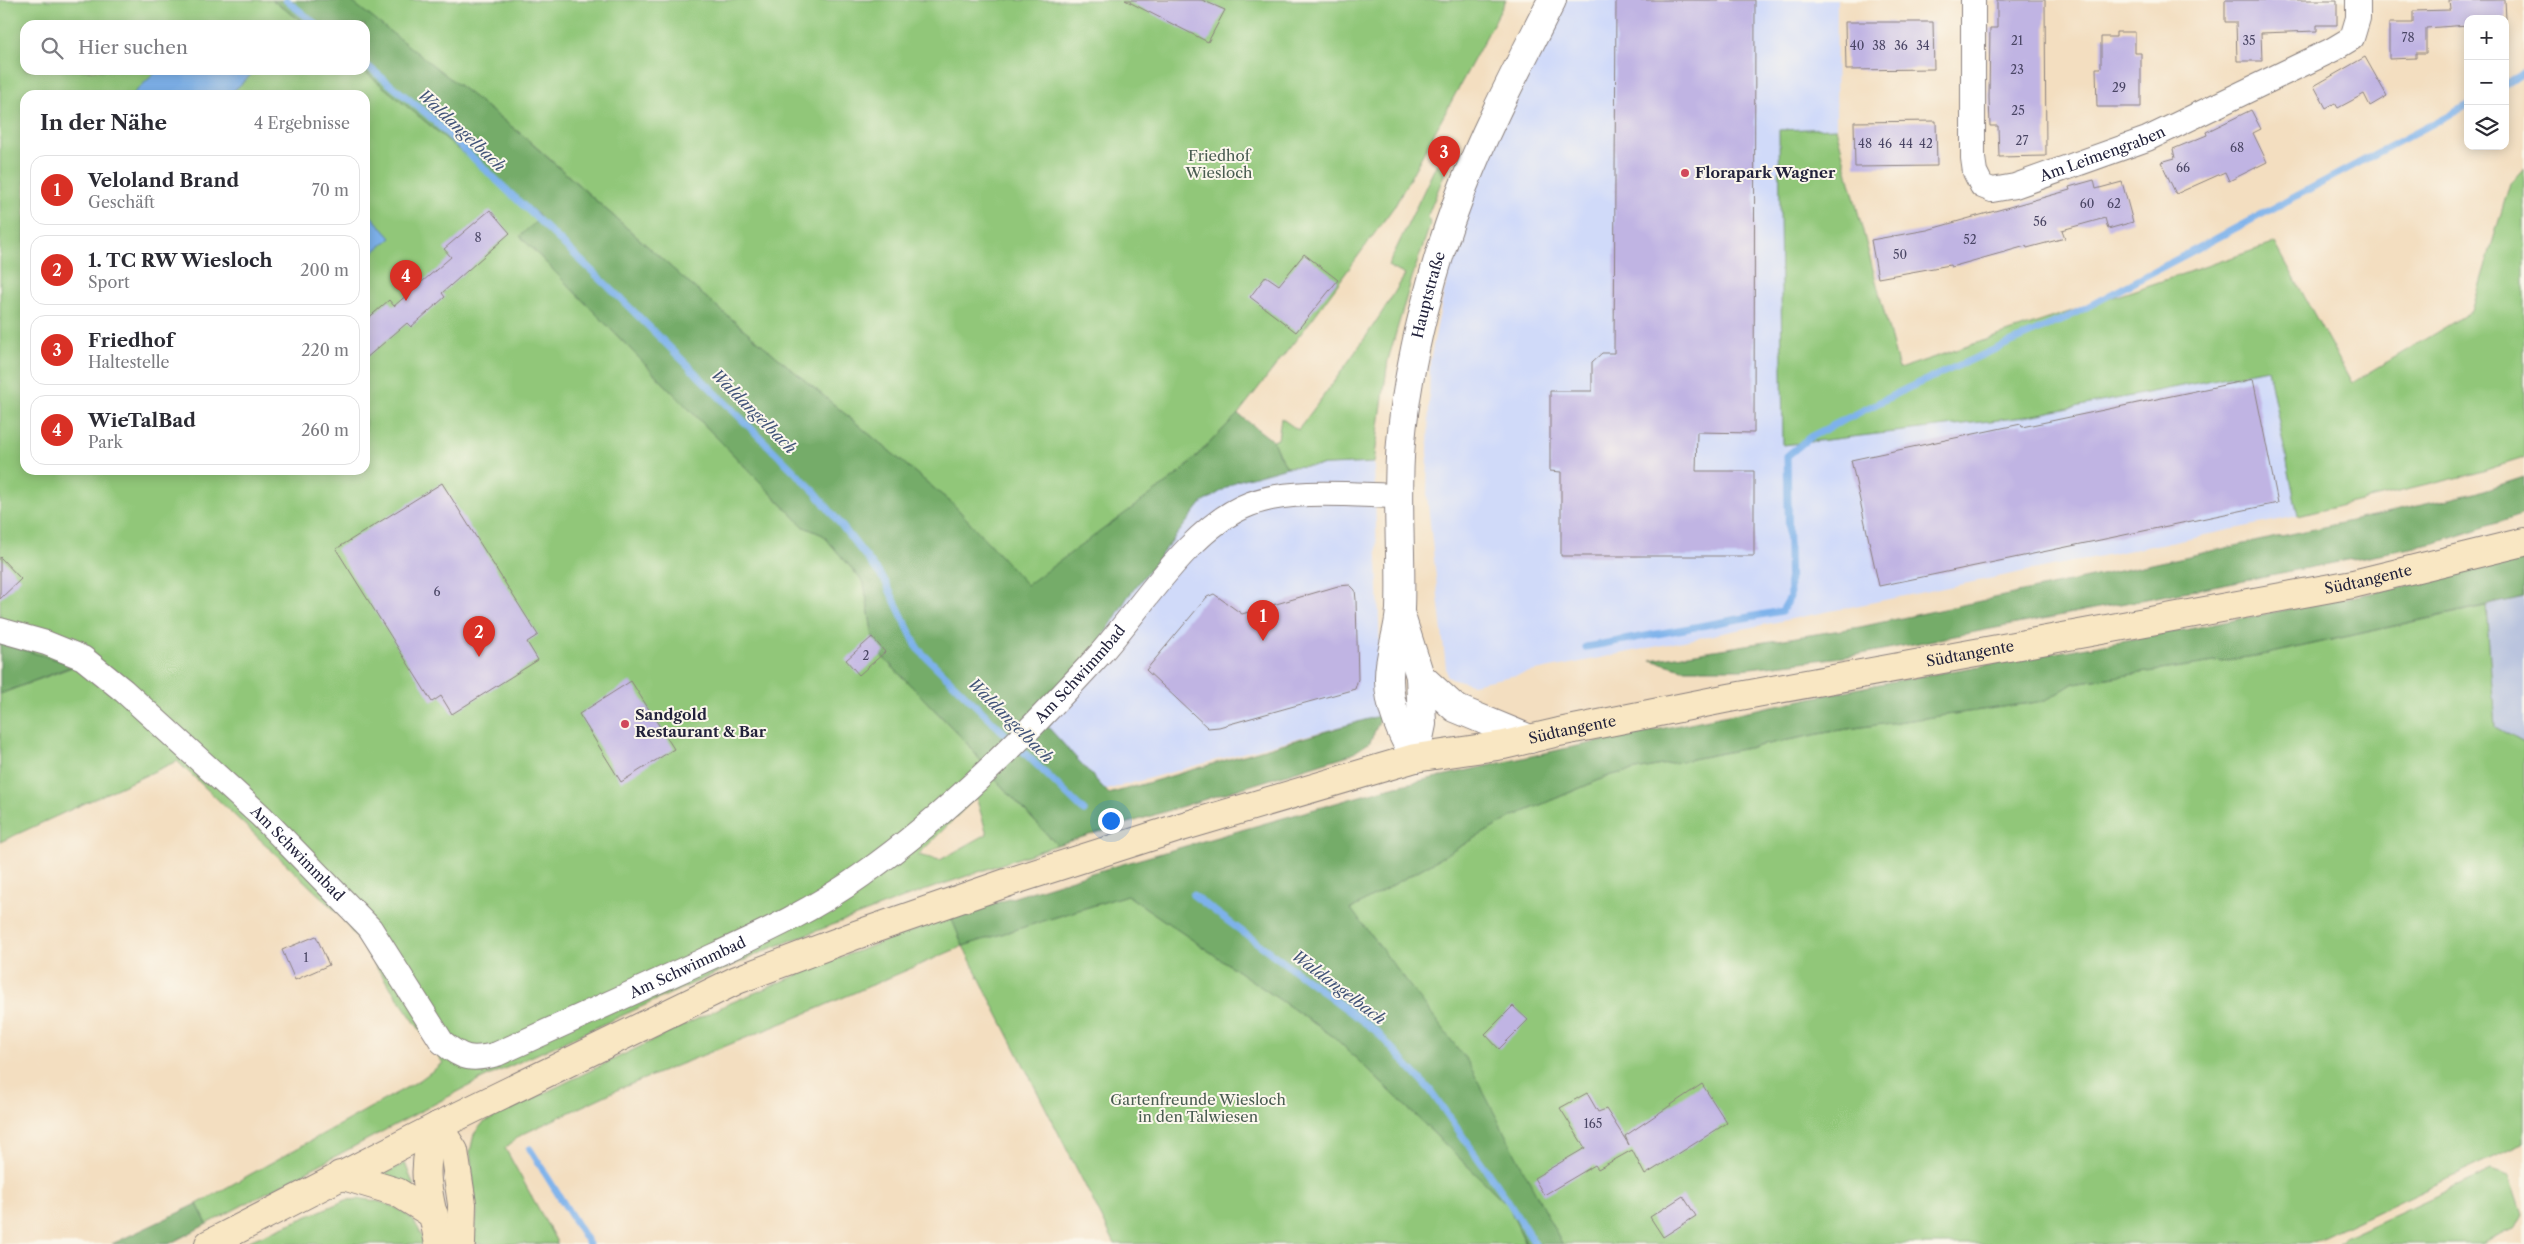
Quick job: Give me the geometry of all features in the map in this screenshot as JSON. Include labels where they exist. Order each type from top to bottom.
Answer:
[{"type":"main road","name":"Südtangente","points":[[208,1244],[438,1126],[692,1000],[737,980],[856,935],[1078,859],[1416,758],[1530,739],[1729,698],[2353,584],[2524,542]]},
{"type":"main road","points":[[438,1126],[429,1144],[426,1160],[426,1183],[439,1244]]},
{"type":"main road","points":[[438,1126],[454,1151],[462,1204],[461,1244]]},
{"type":"main road","points":[[340,1175],[397,1192],[434,1215]]},
{"type":"street","name":"Hauptstraße","points":[[1416,758],[1399,730],[1389,680],[1400,611],[1398,496],[1401,441],[1418,336],[1438,260],[1463,187],[1500,104],[1552,0]]},
{"type":"street","name":"Am Leimengraben","points":[[1973,0],[1973,158],[1975,172],[1982,186],[1992,190],[2015,186],[2147,139],[2332,50],[2352,38],[2358,18],[2358,0]]},
{"type":"street","name":"Am Schwimmbad","points":[[0,630],[46,643],[83,658],[124,690],[247,803],[370,928],[442,1042],[454,1052],[466,1058],[482,1058],[497,1054],[821,904],[924,828],[1000,758],[1101,653],[1147,596],[1197,540],[1219,521],[1249,504],[1279,495],[1398,496]]},
{"type":"street","name":"Hauptstraße","points":[[1400,611],[1420,676],[1422,724],[1416,758]]},
{"type":"street","points":[[1420,676],[1455,708],[1530,739]]},
{"type":"shaded area","points":[[1564,0],[1837,0],[1836,128],[1779,130],[1784,445],[2024,417],[2268,369],[2298,516],[1472,684],[1447,677],[1427,496],[1430,361],[1444,292],[1461,224],[1480,175]]},
{"type":"shaded area","points":[[1374,463],[1382,715],[1106,790],[1048,727],[1127,598],[1201,504],[1237,481],[1263,472],[1287,467]]},
{"type":"shaded area","points":[[2524,597],[2524,743],[2495,727],[2486,606]]},
{"type":"green space","points":[[0,0],[272,0],[300,20],[20,20],[20,75],[369,75],[542,218],[521,237],[803,526],[823,535],[864,583],[875,649],[965,741],[995,779],[1057,845],[906,897],[769,949],[482,1079],[207,1224],[197,1204],[420,1080],[443,1063],[340,915],[177,761],[0,842],[0,694],[75,666],[0,643]],"holes":[[[976,797],[987,834],[940,860],[918,855]]]},
{"type":"green space","points":[[272,0],[351,1],[521,134],[691,285],[954,505],[1027,585],[1180,473],[1238,414],[1273,441],[1287,467],[1237,481],[1201,504],[1127,598],[1048,727],[1109,794],[1382,715],[1370,742],[1352,754],[1057,845],[995,779],[965,741],[875,649],[864,583],[823,535],[804,527],[520,236],[541,217],[369,75],[370,20],[300,20]]},
{"type":"green space","name":"Friedhof Wiesloch","points":[[349,0],[1506,0],[1396,204],[1313,318],[1238,414],[1180,473],[1027,586],[954,505],[691,285],[525,137]]},
{"type":"green space","points":[[1836,128],[1899,369],[2275,243],[2352,383],[2472,311],[2510,183],[2524,168],[2524,458],[2473,474],[2298,516],[2268,369],[2024,417],[1783,445],[1779,130]]},
{"type":"green space","points":[[1438,161],[1448,165],[1428,215],[1430,225],[1388,360],[1374,463],[1287,467],[1273,441],[1278,439],[1281,418],[1298,430],[1354,354],[1393,295],[1405,275],[1388,266]]},
{"type":"green space","points":[[2524,477],[2524,514],[2436,543],[1851,656],[1742,669],[1682,669],[1651,660],[1860,627],[2475,493]]},
{"type":"green space","points":[[2524,558],[2524,597],[2268,654],[2074,683],[2045,701],[1834,731],[1611,775],[1512,817],[1351,909],[1468,1062],[1562,1244],[1526,1244],[1508,1205],[1334,1037],[1127,895],[963,946],[951,917],[1088,874],[1388,788],[1563,749],[1889,682],[2184,630],[2401,587]]},
{"type":"green space","points":[[2486,606],[2495,727],[2524,743],[2524,1143],[2309,1244],[1562,1244],[1351,909],[1512,817],[1611,775],[1834,731],[2045,701],[2074,683],[2268,654]]},
{"type":"green space","points":[[0,643],[75,665],[0,694]]},
{"type":"green space","name":"Gartenfreunde Wiesloch in den Talwiesen","points":[[1127,895],[1334,1037],[1508,1205],[1526,1244],[1115,1244],[963,946]]},
{"type":"green space","points":[[951,917],[963,946],[800,1016],[619,1089],[521,1135],[505,1148],[558,1244],[473,1244],[477,1213],[470,1152],[474,1134],[483,1123],[728,1004],[836,959]]},
{"type":"green space","points":[[405,1163],[414,1186],[413,1187],[384,1174]]},
{"type":"green space","points":[[2492,1170],[2509,1176],[2522,1215],[2515,1228],[2480,1244],[2338,1244],[2344,1238]]},
{"type":"green space","points":[[362,1199],[392,1206],[402,1211],[416,1225],[421,1234],[423,1244],[242,1244],[346,1200]]},
{"type":"green space","points":[[197,1204],[207,1224],[169,1244],[112,1244]]},
{"type":"water","points":[[153,75],[251,75],[234,90],[137,90]]},
{"type":"water","points":[[370,215],[391,238],[370,255]]},
{"type":"building","points":[[1125,0],[1202,0],[1225,10],[1208,42]]},
{"type":"building","points":[[1616,0],[1755,0],[1754,433],[1697,432],[1696,471],[1754,471],[1754,556],[1561,556],[1561,472],[1550,471],[1550,391],[1592,391],[1592,362],[1602,353],[1614,353]]},
{"type":"building","points":[[1997,0],[2045,0],[2046,156],[1999,157],[1998,126],[1990,126],[1989,97],[1990,28],[1997,28]]},
{"type":"building","points":[[2225,0],[2337,0],[2337,25],[2317,25],[2317,31],[2261,33],[2262,61],[2237,61],[2236,22],[2225,22]]},
{"type":"building","points":[[2449,0],[2505,0],[2506,15],[2464,15],[2464,25],[2426,28],[2426,53],[2416,53],[2416,58],[2389,59],[2389,23],[2413,23],[2413,11],[2450,10]]},
{"type":"building","points":[[1845,22],[1933,22],[1934,69],[1846,70]]},
{"type":"building","points":[[2116,32],[2135,32],[2135,53],[2141,53],[2141,107],[2097,107],[2096,68],[2101,68],[2101,37],[2116,37]]},
{"type":"building","points":[[2365,57],[2387,96],[2370,106],[2364,94],[2338,108],[2335,103],[2326,108],[2314,86]]},
{"type":"building","points":[[2251,110],[2261,129],[2253,133],[2267,162],[2229,181],[2225,172],[2176,194],[2161,162],[2175,158],[2173,149],[2207,135],[2206,132]]},
{"type":"building","points":[[1936,121],[1937,166],[1855,167],[1854,122]]},
{"type":"building","points":[[2094,180],[2096,189],[2122,182],[2133,222],[2108,229],[2105,218],[2062,230],[2065,238],[2027,248],[2026,246],[1951,267],[1950,265],[1878,278],[1871,240],[1927,230],[2070,190],[2069,187]]},
{"type":"building","points":[[490,210],[510,233],[442,293],[445,297],[411,327],[407,323],[370,355],[370,317],[389,300],[394,306],[451,257],[444,249]]},
{"type":"building","points":[[1304,254],[1338,280],[1296,332],[1250,297],[1266,276],[1279,285]]},
{"type":"building","points":[[2253,379],[2278,503],[1879,586],[1851,460],[2021,424],[2022,427]]},
{"type":"building","points":[[442,483],[538,635],[527,642],[538,660],[452,714],[441,696],[432,702],[336,549]]},
{"type":"building","points":[[0,557],[21,579],[0,599]]},
{"type":"building","points":[[1350,585],[1355,590],[1356,600],[1358,679],[1355,689],[1219,727],[1208,728],[1146,670],[1207,597],[1214,594],[1242,614],[1338,586]]},
{"type":"building","points":[[872,637],[885,652],[859,675],[846,660]]},
{"type":"building","points":[[631,681],[674,749],[621,782],[579,714]]},
{"type":"building","points":[[316,936],[329,965],[295,980],[282,950]]},
{"type":"building","points":[[1513,1006],[1528,1020],[1499,1049],[1485,1034]]},
{"type":"building","points":[[1702,1084],[1727,1123],[1645,1175],[1632,1150],[1598,1169],[1595,1165],[1544,1195],[1534,1178],[1585,1148],[1560,1108],[1587,1093],[1598,1112],[1606,1109],[1629,1145],[1625,1136]]},
{"type":"building","points":[[1683,1196],[1696,1216],[1663,1237],[1650,1217]]},
{"type":"waterway","name":"Waldangelbach","points":[[286,0],[311,20]]},
{"type":"waterway","name":"Waldangelbach","points":[[370,68],[427,114],[614,292],[816,493],[885,581],[918,649],[1084,811]]},
{"type":"waterway","points":[[2509,82],[2524,72]]},
{"type":"waterway","points":[[1586,647],[1782,611],[1790,597],[1787,456],[1810,437],[1908,388],[2070,316],[2464,107]]},
{"type":"waterway","name":"Waldangelbach","points":[[1193,895],[1376,1031],[1430,1090],[1507,1199],[1535,1244]]},
{"type":"waterway","points":[[530,1149],[589,1244]]},
{"type":"place","name":"Florapark Wagner","points":[[1685,173]]},
{"type":"place","name":"Friedhof","points":[[1444,177]]},
{"type":"place","name":"WieTalBad","points":[[406,301]]},
{"type":"place","name":"Veloland Brand","points":[[1263,641]]},
{"type":"place","name":"1. TC RW Wiesloch","points":[[479,657]]},
{"type":"place","name":"Sandgold Restaurant & Bar","points":[[625,724]]}]
